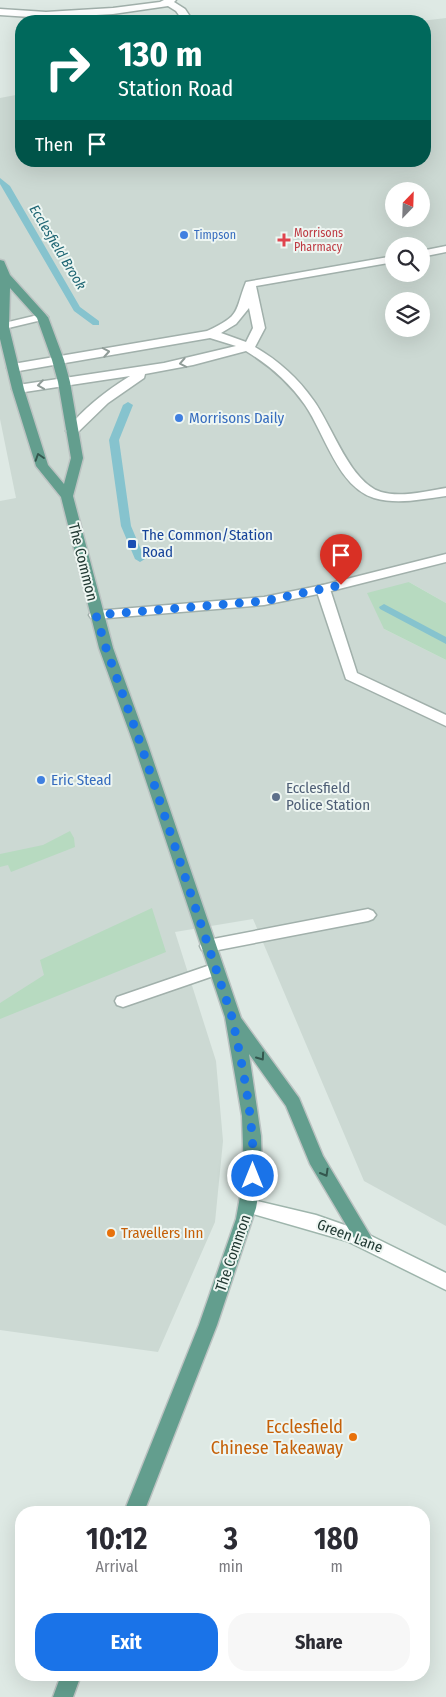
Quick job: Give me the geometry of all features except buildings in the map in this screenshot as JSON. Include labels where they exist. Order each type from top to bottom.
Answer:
[{"type":"main road","name":"The Common","points":[[0,263],[5,276],[42,317],[58,360],[64,382],[77,458],[67,496]]},
{"type":"main road","name":"The Common","points":[[5,276],[2,327],[12,368],[42,466],[67,496],[106,648],[141,745],[232,1017],[242,1061],[253,1146],[253,1176],[249,1206],[207,1329],[136,1506]]},
{"type":"main road","points":[[232,1017],[293,1103],[316,1159],[364,1240]]},
{"type":"main road","points":[[63,1697],[69,1681]]},
{"type":"street","points":[[15,0],[21,12]]},
{"type":"street","points":[[0,12],[46,15],[114,11],[162,5],[169,1],[185,15]]},
{"type":"street","points":[[430,252],[446,249]]},
{"type":"street","points":[[250,284],[385,261]]},
{"type":"street","points":[[12,368],[210,334],[228,326],[239,316],[247,303],[250,284]]},
{"type":"street","points":[[18,389],[150,369],[217,356],[250,346],[259,328],[250,284]]},
{"type":"street","points":[[2,327],[42,317]]},
{"type":"street","points":[[210,334],[250,346],[278,367],[298,387],[330,437],[351,478],[368,492],[391,499],[446,492]]},
{"type":"street","points":[[72,431],[91,409],[106,396],[150,369]]},
{"type":"street","points":[[96,615],[264,601],[323,589],[446,558]]},
{"type":"street","points":[[323,589],[351,676],[446,722]]},
{"type":"street","points":[[208,946],[368,915]]},
{"type":"street","points":[[123,1001],[216,969]]},
{"type":"street","name":"Green Lane","points":[[249,1206],[294,1216],[364,1240],[390,1251],[446,1282]]},
{"type":"shaded area","points":[[446,18],[446,603],[409,582],[384,629],[446,660],[446,1226],[364,1181],[253,919],[175,932],[216,1061],[223,1141],[215,1222],[158,1352],[0,1330],[0,501],[16,498],[0,419],[0,98],[15,95],[15,167],[431,167],[431,20]]},
{"type":"green space","points":[[409,582],[446,603],[446,660],[384,629],[367,593]]},
{"type":"green space","points":[[70,831],[74,838],[75,847],[11,872],[8,865],[0,867],[0,854],[43,845]]},
{"type":"green space","points":[[152,908],[166,952],[0,1019],[0,1003],[44,975],[40,960]]},
{"type":"waterway","name":"Ecclesfield Brook","points":[[0,180],[6,186],[77,309],[96,323]]},
{"type":"waterway","name":"Ecclesfield Brook","points":[[128,405],[114,440],[126,526],[140,559]]},
{"type":"waterway","name":"Ecclesfield Brook","points":[[384,607],[446,641]]},
{"type":"place","name":"Timpson","points":[[184,235]]},
{"type":"place","name":"Morrisons Pharmacy","points":[[284,240]]},
{"type":"place","name":"Morrisons Daily","points":[[179,418]]},
{"type":"place","name":"The Common/Station Road","points":[[132,544]]},
{"type":"place","name":"Eric Stead","points":[[41,780]]},
{"type":"place","name":"Ecclesfield Police Station","points":[[276,797]]},
{"type":"place","name":"Travellers Inn","points":[[111,1233]]},
{"type":"place","name":"Ecclesfield Chinese Takeaway","points":[[353,1437]]},
{"type":"route","points":[[253,1176],[254,1159],[249,1112],[242,1061],[232,1017],[96,615],[264,601],[341,585]]}]
